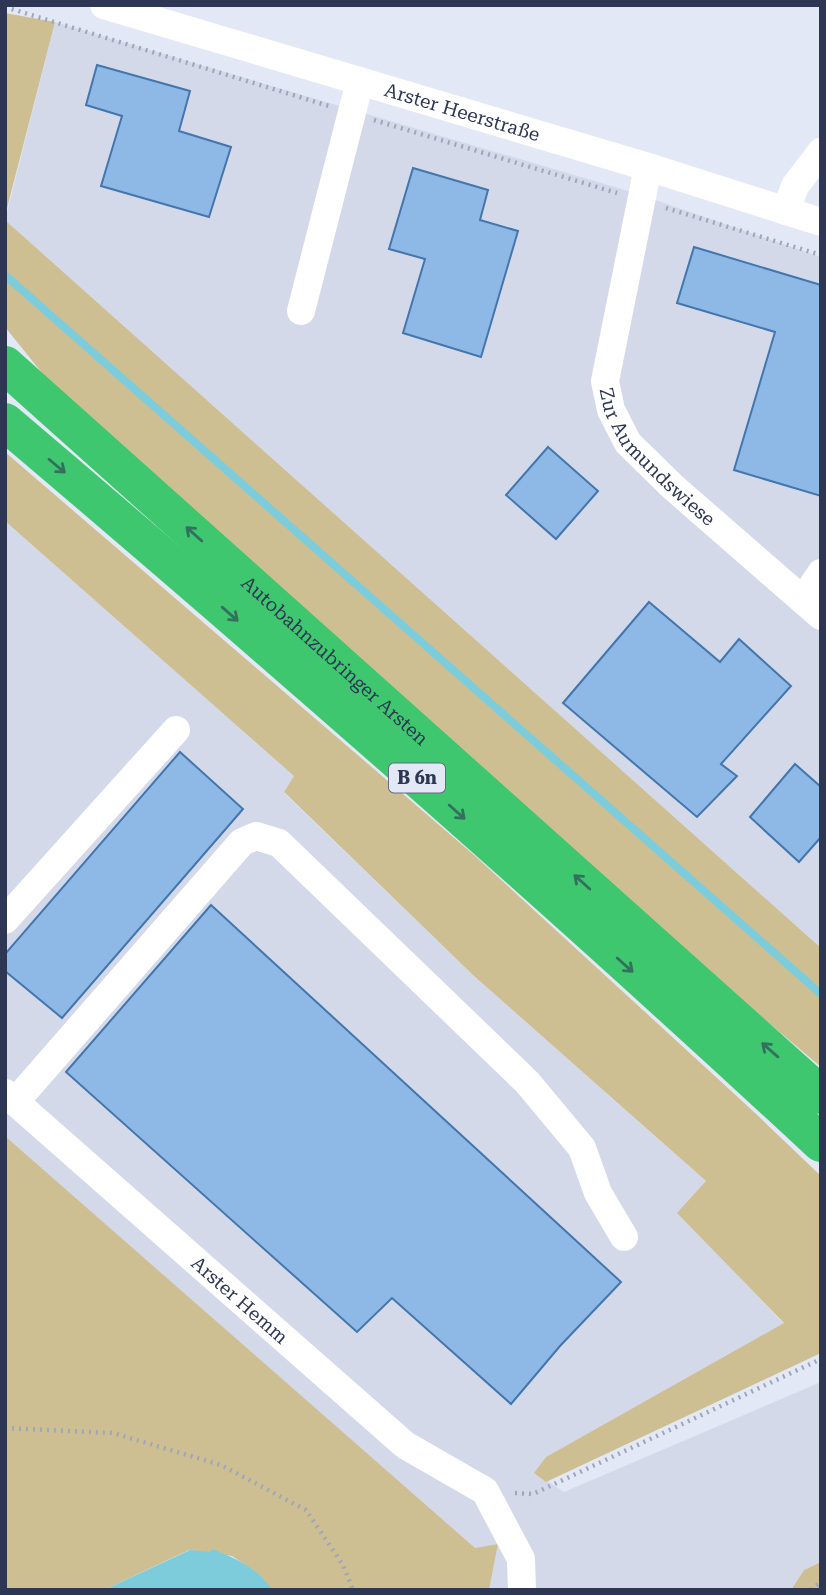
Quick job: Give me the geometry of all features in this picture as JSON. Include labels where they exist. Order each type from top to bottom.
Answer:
[{"type":"highway","name":"Autobahnzubringer Arsten","points":[[5,365],[821,1096]]},
{"type":"highway","name":"Autobahnzubringer Arsten","points":[[5,422],[231,614],[461,816],[821,1143]]},
{"type":"street","name":"Arster Heerstraße","points":[[104,5],[648,167],[821,222]]},
{"type":"street","points":[[301,311],[360,82]]},
{"type":"street","points":[[786,211],[795,186],[821,152]]},
{"type":"street","name":"Zur Aumundswiese","points":[[648,167],[605,381],[611,410],[628,443],[673,487],[812,608]]},
{"type":"street","points":[[812,608],[821,573]]},
{"type":"street","points":[[5,920],[176,730]]},
{"type":"street","points":[[10,1097],[242,842],[256,836],[279,843],[527,1082],[582,1148],[598,1193],[624,1237]]},
{"type":"street","name":"Arster Hemm","points":[[10,1097],[405,1445],[485,1491]]},
{"type":"street","points":[[485,1491],[521,1559],[522,1590]]},
{"type":"path","points":[[5,7],[17,7],[352,113],[821,255]]},
{"type":"path","points":[[485,1491],[533,1494],[821,1359]]},
{"type":"path","points":[[5,1428],[113,1433],[221,1465],[306,1510],[343,1565],[353,1590]]},
{"type":"path","points":[[811,1590],[821,1582]]},
{"type":"shaded area","points":[[5,13],[55,22],[5,216]]},
{"type":"shaded area","points":[[55,22],[635,193],[821,257],[821,948],[5,220]]},
{"type":"shaded area","points":[[5,220],[821,948],[821,1067],[726,987],[55,389],[5,327]]},
{"type":"shaded area","points":[[5,452],[474,855],[821,1176],[821,1353],[546,1482],[534,1473],[546,1457],[784,1323],[677,1213],[706,1181],[474,976],[284,792],[294,776],[5,521]]},
{"type":"shaded area","points":[[5,521],[295,776],[284,793],[474,976],[707,1182],[678,1213],[784,1324],[546,1457],[535,1473],[564,1492],[821,1382],[821,1562],[804,1570],[791,1590],[489,1590],[498,1544],[475,1549],[5,1136]]},
{"type":"shaded area","points":[[5,1136],[475,1548],[498,1544],[489,1590],[272,1590],[253,1570],[232,1556],[189,1550],[104,1590],[5,1590]]},
{"type":"shaded area","points":[[821,1562],[821,1590],[791,1590],[804,1570]]},
{"type":"water","points":[[212,1549],[245,1565],[260,1576],[272,1590],[104,1590],[190,1550],[210,1552]]},
{"type":"building","points":[[97,65],[190,91],[179,131],[231,147],[209,217],[101,186],[122,116],[86,105]]},
{"type":"building","points":[[413,168],[488,190],[480,220],[518,231],[481,357],[403,333],[425,259],[389,249]]},
{"type":"building","points":[[694,247],[821,285],[821,496],[734,470],[775,332],[677,303]]},
{"type":"building","points":[[548,447],[598,491],[556,539],[506,495]]},
{"type":"building","points":[[649,602],[720,662],[739,639],[791,686],[721,764],[737,776],[697,817],[563,703]]},
{"type":"building","points":[[180,752],[243,809],[62,1018],[5,971],[5,954]]},
{"type":"building","points":[[795,764],[821,787],[821,837],[799,862],[750,817]]},
{"type":"building","points":[[211,905],[621,1282],[560,1346],[511,1404],[392,1298],[357,1332],[66,1072]]},
{"type":"waterway","points":[[5,275],[821,994]]}]
